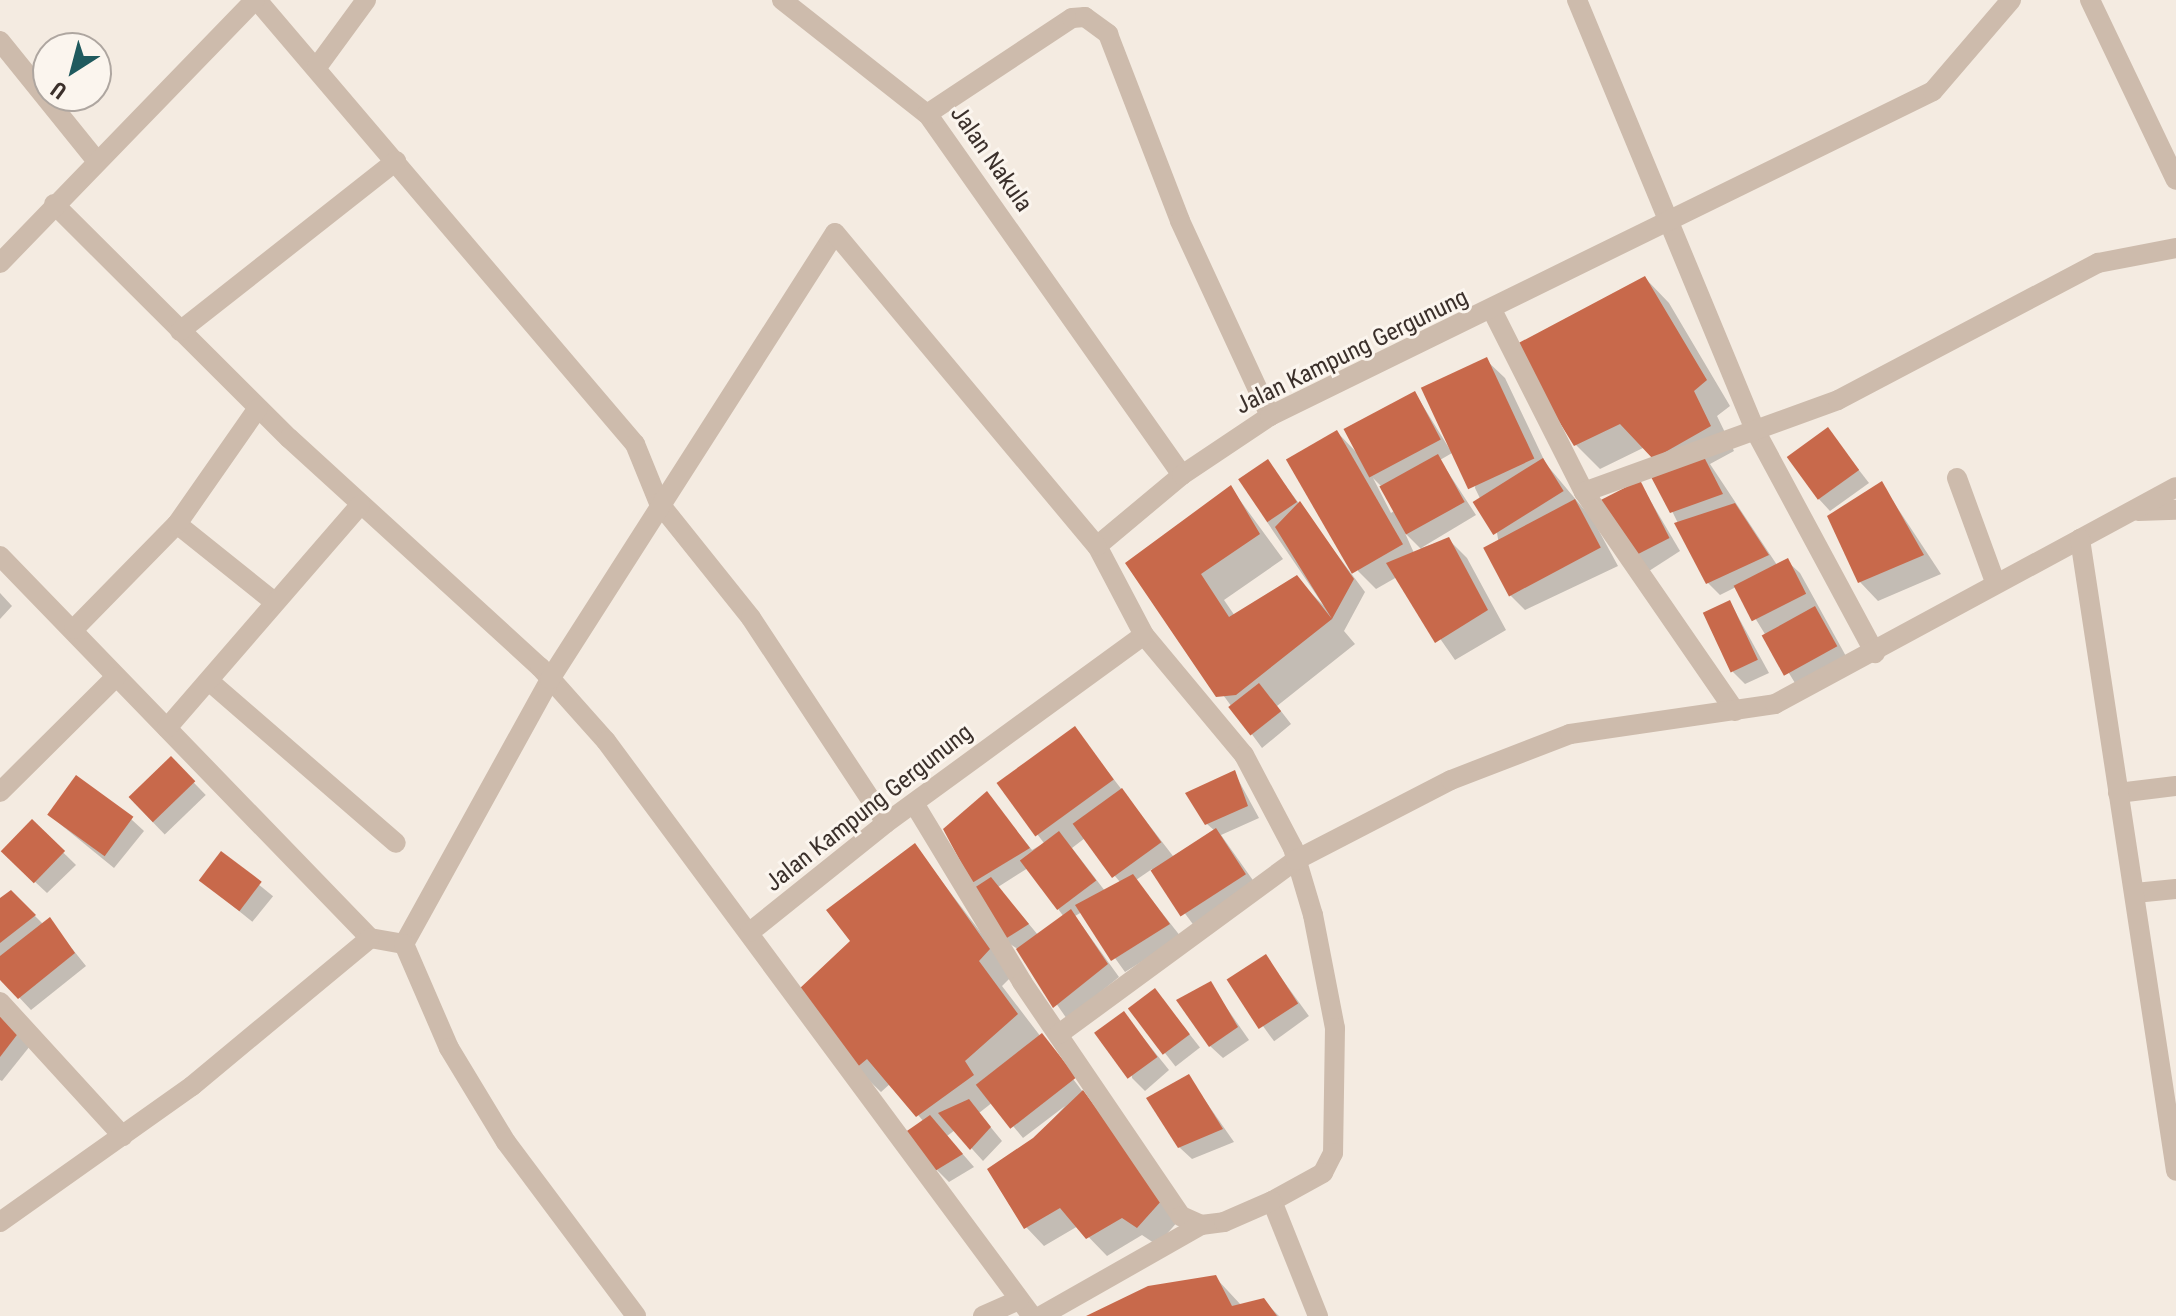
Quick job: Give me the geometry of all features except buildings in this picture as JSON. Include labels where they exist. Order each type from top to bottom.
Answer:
[{"type":"street","points":[[0,263],[54,204],[256,0],[317,67],[628,434],[659,503],[751,618],[886,823]]},
{"type":"street","points":[[317,67],[366,0]]},
{"type":"street","points":[[782,0],[927,114]]},
{"type":"street","points":[[1577,0],[1665,225],[1757,434],[1875,653]]},
{"type":"street","name":"Jalan Kampung Gergunung","points":[[1097,546],[1182,475],[1270,416],[1493,312],[1933,91],[2011,0]]},
{"type":"street","points":[[2090,0],[2176,180]]},
{"type":"street","name":"Jalan Nakula","points":[[1182,475],[927,114],[1072,18],[1097,23],[1108,34],[1180,221],[1270,416]]},
{"type":"street","points":[[0,41],[97,161]]},
{"type":"street","points":[[180,331],[396,161]]},
{"type":"street","points":[[54,204],[258,408],[550,679],[626,766],[1026,1308],[983,1316]]},
{"type":"street","points":[[404,944],[550,679],[659,503],[835,233],[1097,546],[1144,635],[1244,755],[1296,860],[1335,1028],[1333,1153],[1323,1173],[1272,1201],[1201,1225],[1041,1316]]},
{"type":"street","points":[[1584,492],[1757,434],[1854,393],[2098,263],[2176,248]]},
{"type":"street","points":[[1493,312],[1584,492],[1735,711]]},
{"type":"street","points":[[74,629],[177,524],[258,408]]},
{"type":"street","points":[[1957,478],[1995,582]]},
{"type":"street","points":[[1059,1034],[1296,860],[1522,750],[1638,719],[1735,711],[1775,704],[1875,653],[1995,582],[2176,487]]},
{"type":"street","points":[[167,728],[209,681],[272,600],[360,505]]},
{"type":"street","points":[[2130,512],[2176,510]]},
{"type":"street","points":[[177,524],[272,600]]},
{"type":"street","points":[[2080,539],[2176,1171]]},
{"type":"street","points":[[0,556],[370,938],[404,944]]},
{"type":"street","name":"Jalan Kampung Gergunung","points":[[750,932],[886,823],[915,805],[1144,635]]},
{"type":"street","points":[[0,792],[116,677]]},
{"type":"street","points":[[209,681],[396,843]]},
{"type":"street","points":[[2118,793],[2176,786]]},
{"type":"street","points":[[915,805],[1059,1034],[1176,1210],[1201,1225]]},
{"type":"street","points":[[2135,893],[2176,889]]},
{"type":"street","points":[[0,1222],[123,1136],[370,938]]},
{"type":"street","points":[[404,944],[449,1048],[506,1142],[636,1316]]},
{"type":"street","points":[[0,1002],[123,1136]]},
{"type":"street","points":[[1272,1201],[1318,1316]]}]
